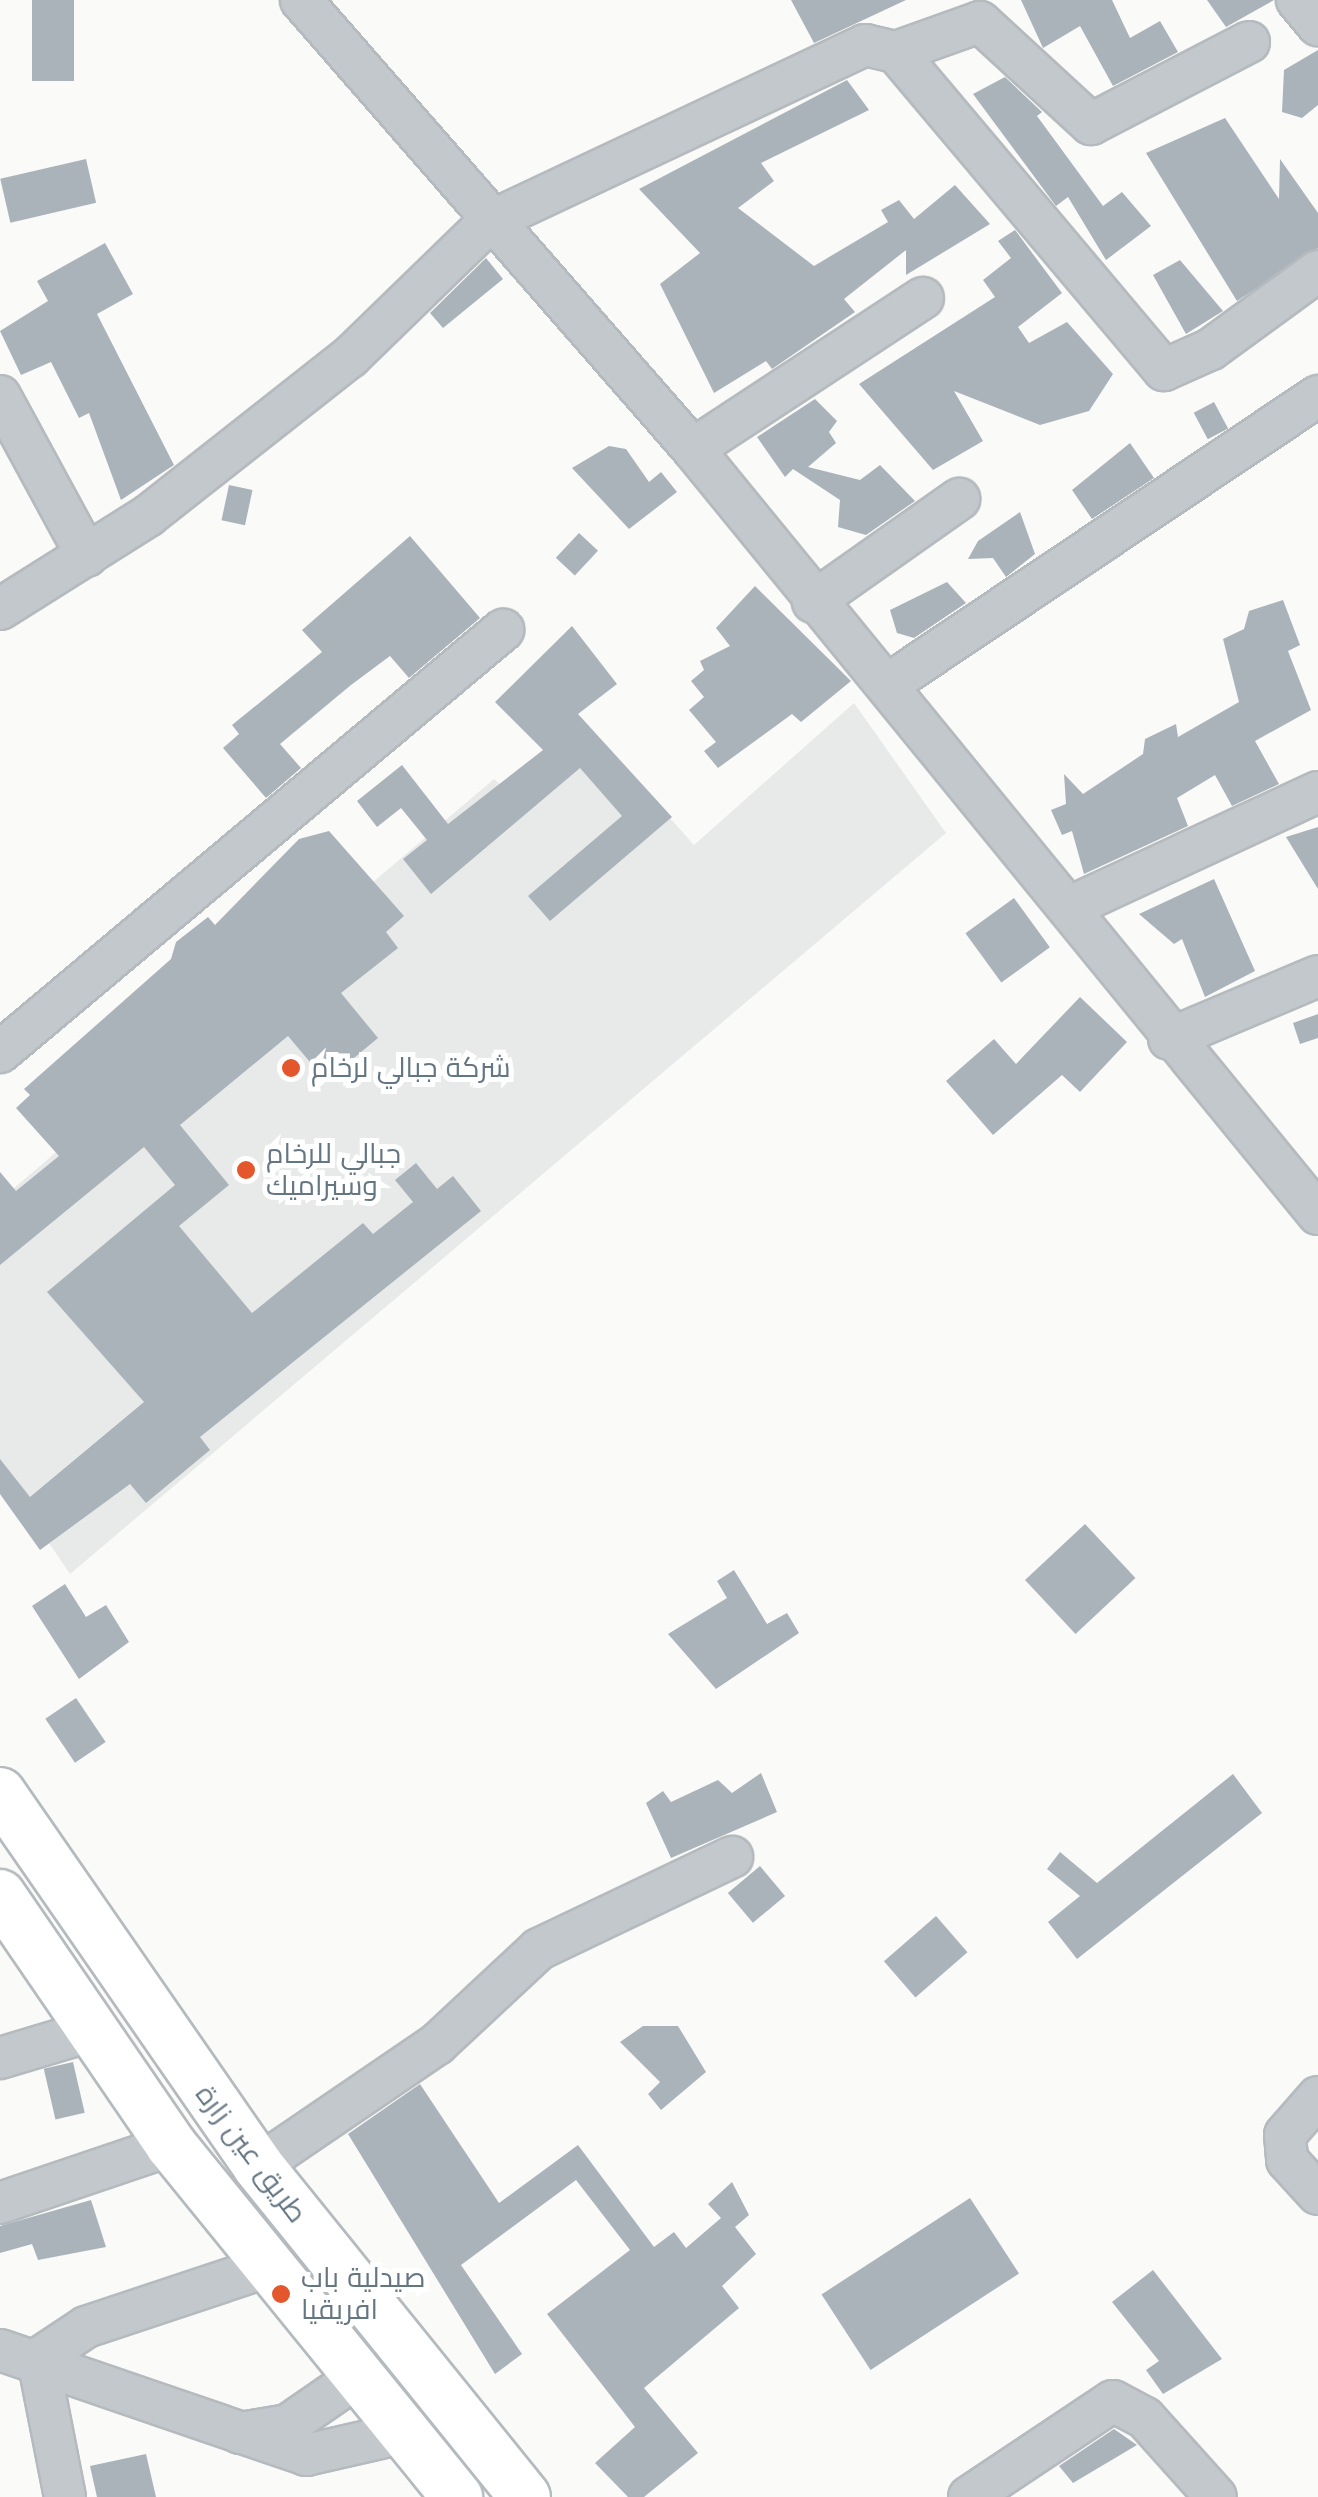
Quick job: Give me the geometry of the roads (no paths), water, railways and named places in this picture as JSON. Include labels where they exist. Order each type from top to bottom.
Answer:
[{"type":"main road","name":"طريق عين زارة","points":[[0,1793],[258,2166],[525,2497]]},
{"type":"main road","name":"طريق عين زارة","points":[[5,1913],[171,2144],[266,2267],[456,2497]]},
{"type":"street","points":[[301,0],[489,222],[693,449],[813,602],[887,685],[1070,908],[1169,1039],[1318,1214]]},
{"type":"street","points":[[1297,0],[1318,25]]},
{"type":"street","points":[[0,609],[86,556],[350,357],[489,222],[864,45],[896,52],[980,22],[1091,124],[1249,42]]},
{"type":"street","points":[[896,52],[1164,370],[1211,349],[1318,270]]},
{"type":"street","points":[[693,449],[922,298]]},
{"type":"street","points":[[0,396],[86,556]]},
{"type":"street","points":[[887,685],[1318,396]]},
{"type":"street","points":[[813,602],[959,499]]},
{"type":"street","points":[[0,1052],[503,630]]},
{"type":"street","points":[[1070,908],[1318,792]]},
{"type":"street","points":[[1169,1039],[1318,976]]},
{"type":"street","points":[[258,2166],[437,2044],[539,1948],[732,1857]]},
{"type":"street","points":[[0,2058],[90,2031]]},
{"type":"street","points":[[1318,2097],[1286,2136],[1287,2160],[1318,2194]]},
{"type":"street","points":[[0,2203],[171,2144]]},
{"type":"street","points":[[19,2354],[86,2326],[266,2267]]},
{"type":"street","points":[[19,2354],[306,2456],[403,2433]]},
{"type":"street","points":[[19,2354],[65,2497]]},
{"type":"street","points":[[236,2433],[288,2425],[356,2378]]},
{"type":"street","points":[[969,2497],[1112,2401],[1144,2418],[1216,2497]]},
{"type":"place","name":"شركة جبالي لرخام","points":[[291,1068]]},
{"type":"place","name":"جبالي للرخام وسيراميك","points":[[246,1170]]},
{"type":"place","name":"صيدلية باب افريقيا","points":[[281,2294]]}]
